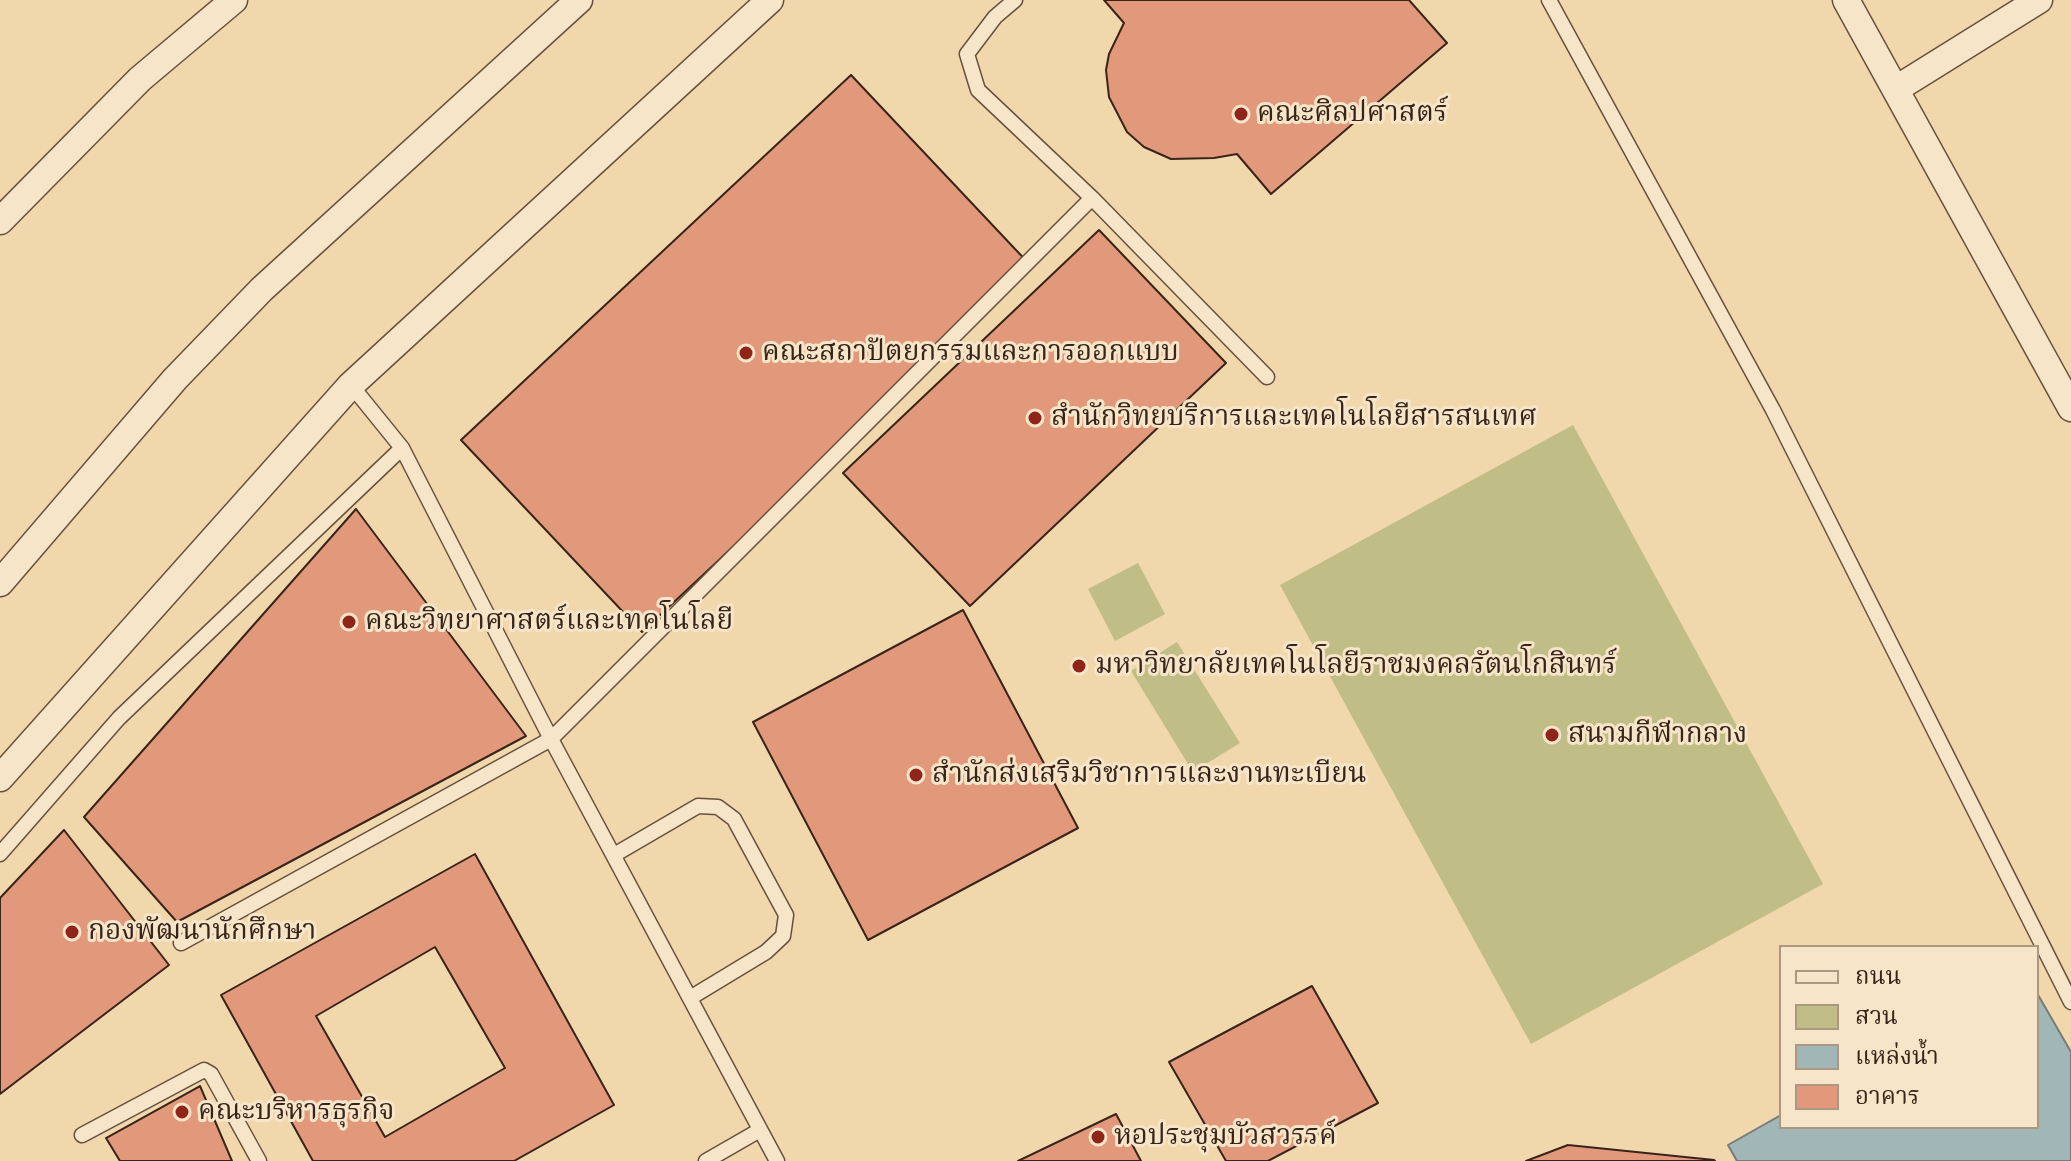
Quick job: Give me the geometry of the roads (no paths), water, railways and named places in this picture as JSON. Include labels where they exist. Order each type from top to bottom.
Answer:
[{"type":"street","points":[[0,221],[140,79],[234,0]]},
{"type":"street","points":[[0,583],[175,379],[262,289],[579,0]]},
{"type":"street","points":[[0,778],[351,385],[770,0]]},
{"type":"street","points":[[1846,0],[2071,408]]},
{"type":"street","points":[[1896,89],[2039,0]]},
{"type":"lane","points":[[1015,0],[995,17],[967,54],[978,90],[1092,198],[1267,377]]},
{"type":"lane","points":[[1549,0],[1773,410],[2071,1002]]},
{"type":"lane","points":[[181,943],[551,739],[1092,198]]},
{"type":"lane","points":[[351,385],[402,448],[551,739],[777,1161]]},
{"type":"lane","points":[[0,854],[119,718],[402,448]]},
{"type":"lane","points":[[614,855],[698,806],[718,807],[734,819],[786,915],[783,936],[766,952],[690,998]]},
{"type":"lane","points":[[82,1135],[204,1070],[211,1074],[259,1161]]},
{"type":"lane","points":[[706,1161],[760,1130]]},
{"type":"water","points":[[2039,996],[2071,1052],[2071,1161],[1737,1161],[1728,1145],[1779,1116],[1779,1129],[2039,1129]]},
{"type":"place","name":"คณะศิลปศาสตร์","points":[[1241,114]]},
{"type":"place","name":"คณะสถาปัตยกรรมและการออกแบบ","points":[[746,353]]},
{"type":"place","name":"สำนักวิทยบริการและเทคโนโลยีสารสนเทศ","points":[[1035,418]]},
{"type":"place","name":"คณะวิทยาศาสตร์และเทคโนโลยี","points":[[349,622]]},
{"type":"place","name":"มหาวิทยาลัยเทคโนโลยีราชมงคลรัตนโกสินทร์","points":[[1079,666]]},
{"type":"place","name":"สนามกีฬากลาง","points":[[1552,735]]},
{"type":"place","name":"สำนักส่งเสริมวิชาการและงานทะเบียน","points":[[916,775]]},
{"type":"place","name":"กองพัฒนานักศึกษา","points":[[72,932]]},
{"type":"place","name":"คณะบริหารธุรกิจ","points":[[182,1112]]},
{"type":"place","name":"หอประชุมบัวสวรรค์","points":[[1098,1137]]}]
